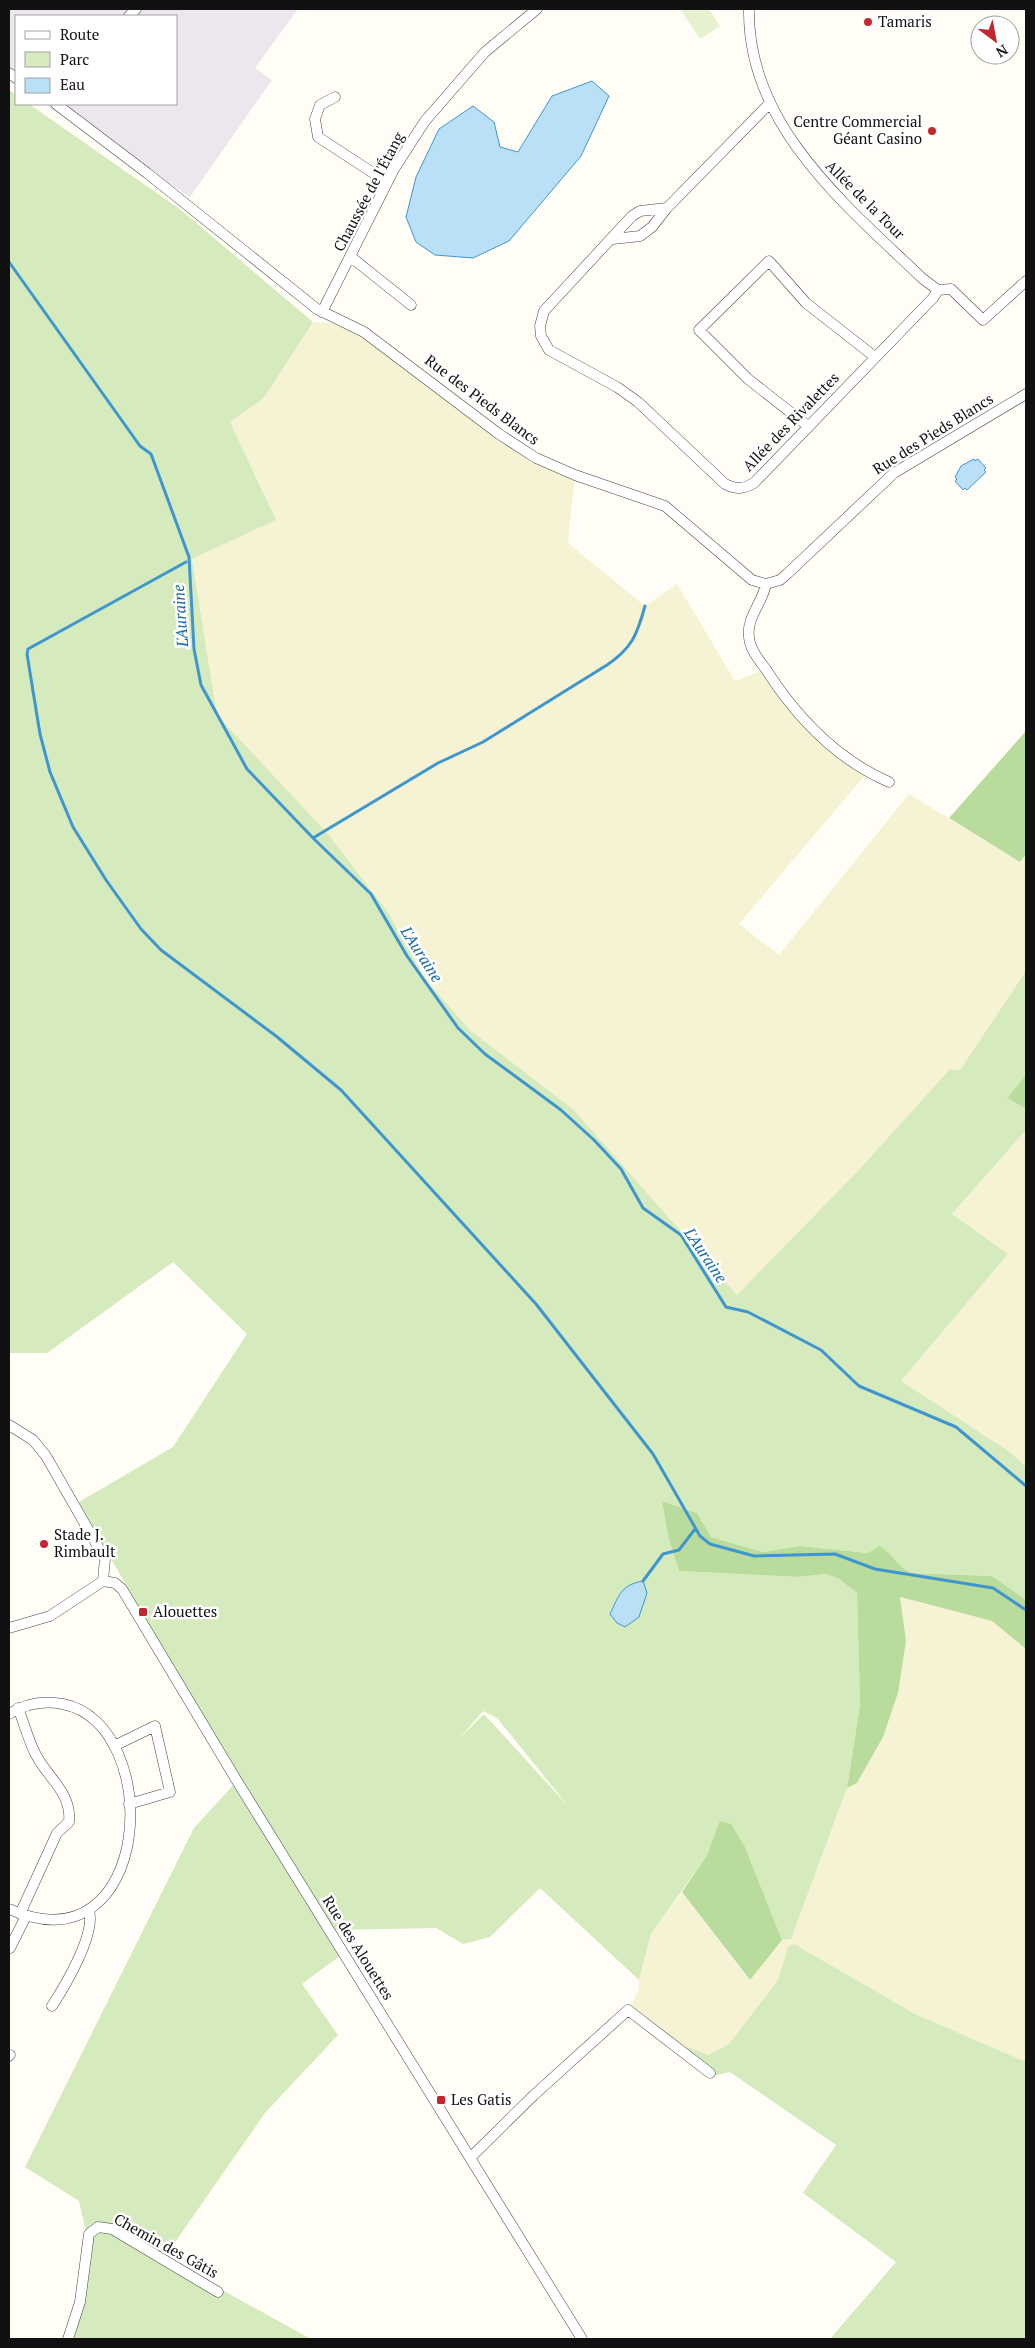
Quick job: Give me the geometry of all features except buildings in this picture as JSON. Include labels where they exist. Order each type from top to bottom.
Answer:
[{"type":"street","name":"Chaussée de l'Étang","points":[[322,312],[387,182],[419,129],[443,98],[486,52],[537,9]]},
{"type":"street","name":"Allée de la Tour","points":[[749,9],[748,19],[758,68],[770,103],[793,142],[812,169],[854,212],[938,290]]},
{"type":"street","points":[[335,97],[320,105],[315,119],[318,137],[387,182]]},
{"type":"street","points":[[613,239],[640,236],[652,227],[667,208],[770,103]]},
{"type":"street","name":"Rue des Pieds Blancs","points":[[57,105],[147,173],[322,312],[364,332],[499,434],[536,458],[575,475],[665,506],[741,573],[752,580],[766,584],[780,580],[894,473],[1026,394]]},
{"type":"street","name":"Allée des Rivalettes","points":[[667,208],[640,211],[632,216],[613,239],[544,311],[540,326],[541,336],[550,350],[617,387],[638,402],[725,484],[735,489],[744,488],[754,483],[933,298],[938,290]]},
{"type":"street","points":[[351,257],[411,305]]},
{"type":"street","points":[[808,426],[748,379],[699,330],[769,261],[806,303],[875,357]]},
{"type":"street","points":[[938,290],[951,290],[983,320],[1026,281]]},
{"type":"street","points":[[766,584],[749,627],[748,638],[754,652],[779,690],[816,734],[833,750],[867,773],[889,782]]},
{"type":"street","points":[[9,1424],[32,1440],[46,1456],[105,1559],[103,1581],[50,1616],[9,1628]]},
{"type":"street","name":"Rue des Alouettes","points":[[103,1581],[115,1584],[122,1590],[237,1781],[582,2339]]},
{"type":"street","points":[[9,1909],[23,1915],[47,1921],[59,1920],[89,1911],[107,1893],[122,1864],[129,1845],[129,1804],[124,1771],[114,1746],[98,1724],[71,1706],[52,1702],[36,1702],[13,1711],[36,1755],[64,1795],[70,1810],[69,1822],[57,1833],[23,1915],[10,1948]]},
{"type":"street","points":[[114,1746],[155,1726],[170,1792],[129,1804]]},
{"type":"street","points":[[52,2006],[68,1982],[86,1939],[89,1911]]},
{"type":"street","points":[[470,2158],[534,2095],[628,2010],[710,2073]]},
{"type":"street","name":"Chemin des Gâtis","points":[[68,2339],[80,2302],[87,2240],[93,2230],[98,2227],[112,2230],[218,2292]]},
{"type":"shaded area","points":[[9,9],[298,9],[255,68],[272,80],[190,197],[46,105],[178,105],[178,15],[15,15],[15,85],[9,81]]},
{"type":"shaded area","points":[[313,322],[349,324],[499,434],[575,475],[568,543],[645,606],[677,584],[735,681],[765,669],[816,734],[867,773],[739,924],[779,955],[909,794],[1020,862],[1026,854],[1026,971],[960,1070],[950,1069],[856,1173],[737,1296],[573,1109],[470,1030],[425,979],[388,912],[328,834],[217,715],[192,559],[276,520],[230,422],[264,398]]},
{"type":"shaded area","points":[[1026,1130],[1026,1467],[1010,1452],[901,1381],[1008,1254],[952,1214]]},
{"type":"shaded area","points":[[899,1597],[992,1621],[1026,1649],[1026,2062],[915,2014],[788,1947],[778,1980],[729,2044],[709,2055],[688,2047],[680,2051],[628,2010],[639,1989],[639,1980],[651,1934],[682,1892],[749,1980],[782,1940],[791,1939],[847,1788],[857,1783],[883,1737],[898,1693],[906,1641]]},
{"type":"green space","points":[[680,9],[709,9],[720,26],[700,39]]},
{"type":"green space","points":[[9,90],[15,94],[15,105],[30,105],[181,210],[313,322],[264,398],[230,422],[276,520],[192,559],[217,715],[328,834],[388,912],[425,979],[470,1030],[573,1109],[737,1295],[856,1173],[950,1069],[960,1070],[1026,971],[1026,1075],[1007,1098],[1026,1109],[1026,1130],[952,1214],[1008,1254],[901,1381],[1010,1452],[1026,1467],[1026,1600],[992,1576],[912,1573],[896,1563],[869,1553],[800,1546],[763,1552],[711,1537],[697,1513],[662,1501],[668,1536],[679,1571],[798,1577],[826,1574],[839,1579],[857,1593],[860,1705],[847,1788],[791,1939],[782,1940],[745,1847],[721,1821],[707,1855],[651,1934],[639,1980],[540,1888],[490,1937],[463,1944],[436,1928],[330,1930],[344,1953],[302,1984],[338,2035],[265,2113],[164,2258],[311,2339],[67,2339],[88,2240],[79,2201],[25,2167],[194,1828],[237,1781],[79,1502],[173,1447],[247,1334],[173,1262],[47,1353],[9,1353]],"holes":[[[483,1711],[497,1718],[569,1807],[484,1714],[459,1739]]]},
{"type":"green space","points":[[1026,731],[1026,854],[1020,862],[949,818]]},
{"type":"green space","points":[[1026,1075],[1026,1109],[1007,1098]]},
{"type":"green space","points":[[662,1501],[697,1513],[711,1537],[763,1552],[800,1546],[868,1553],[880,1546],[902,1567],[912,1573],[992,1576],[1026,1600],[1026,1649],[992,1621],[900,1597],[906,1641],[898,1693],[883,1737],[857,1783],[847,1788],[860,1705],[857,1593],[839,1579],[826,1574],[798,1577],[679,1571],[668,1536]]},
{"type":"green space","points":[[720,1821],[731,1824],[745,1847],[782,1940],[750,1980],[682,1892],[707,1855]]},
{"type":"green space","points":[[794,1944],[915,2014],[1026,2062],[1026,2339],[830,2339],[896,2262],[803,2193],[836,2145],[730,2072],[714,2076],[680,2051],[688,2047],[709,2055],[729,2044],[778,1980],[788,1947]]},
{"type":"water","points":[[592,81],[609,96],[581,156],[509,241],[473,258],[435,255],[416,242],[406,217],[416,177],[439,129],[473,106],[494,122],[500,147],[518,152],[552,96]]},
{"type":"water","points":[[974,459],[975,461],[978,459],[986,468],[984,470],[986,472],[967,490],[965,488],[963,490],[955,481],[957,479],[955,477],[961,466]]},
{"type":"water","points":[[643,1581],[647,1593],[639,1617],[625,1627],[617,1623],[610,1614],[619,1596],[625,1588]]},
{"type":"waterway","name":"L'Auraine","points":[[9,262],[140,446],[151,454],[189,557],[194,649],[201,685],[247,769],[314,839],[371,894],[407,956],[458,1028],[485,1054],[561,1110],[594,1140],[621,1169],[643,1208],[681,1235],[726,1307],[748,1312],[821,1350],[859,1386],[956,1427],[1026,1486]]},
{"type":"waterway","points":[[186,562],[28,649],[27,654],[40,734],[50,772],[73,827],[106,880],[141,929],[161,950],[276,1036],[341,1090],[536,1304],[653,1454],[700,1536],[710,1544],[754,1556],[835,1554],[875,1569],[993,1588],[1026,1610]]},
{"type":"waterway","points":[[313,838],[438,763],[483,742],[607,665],[628,647],[636,633],[645,606]]},
{"type":"waterway","points":[[643,1581],[663,1554],[679,1550],[695,1529]]},
{"type":"place","name":"Tamaris","points":[[868,22]]},
{"type":"place","name":"Centre Commercial Géant Casino","points":[[932,131]]},
{"type":"place","name":"Stade J. Rimbault","points":[[44,1544]]},
{"type":"place","name":"Alouettes","points":[[143,1612]]},
{"type":"place","name":"Les Gatis","points":[[441,2100]]}]
